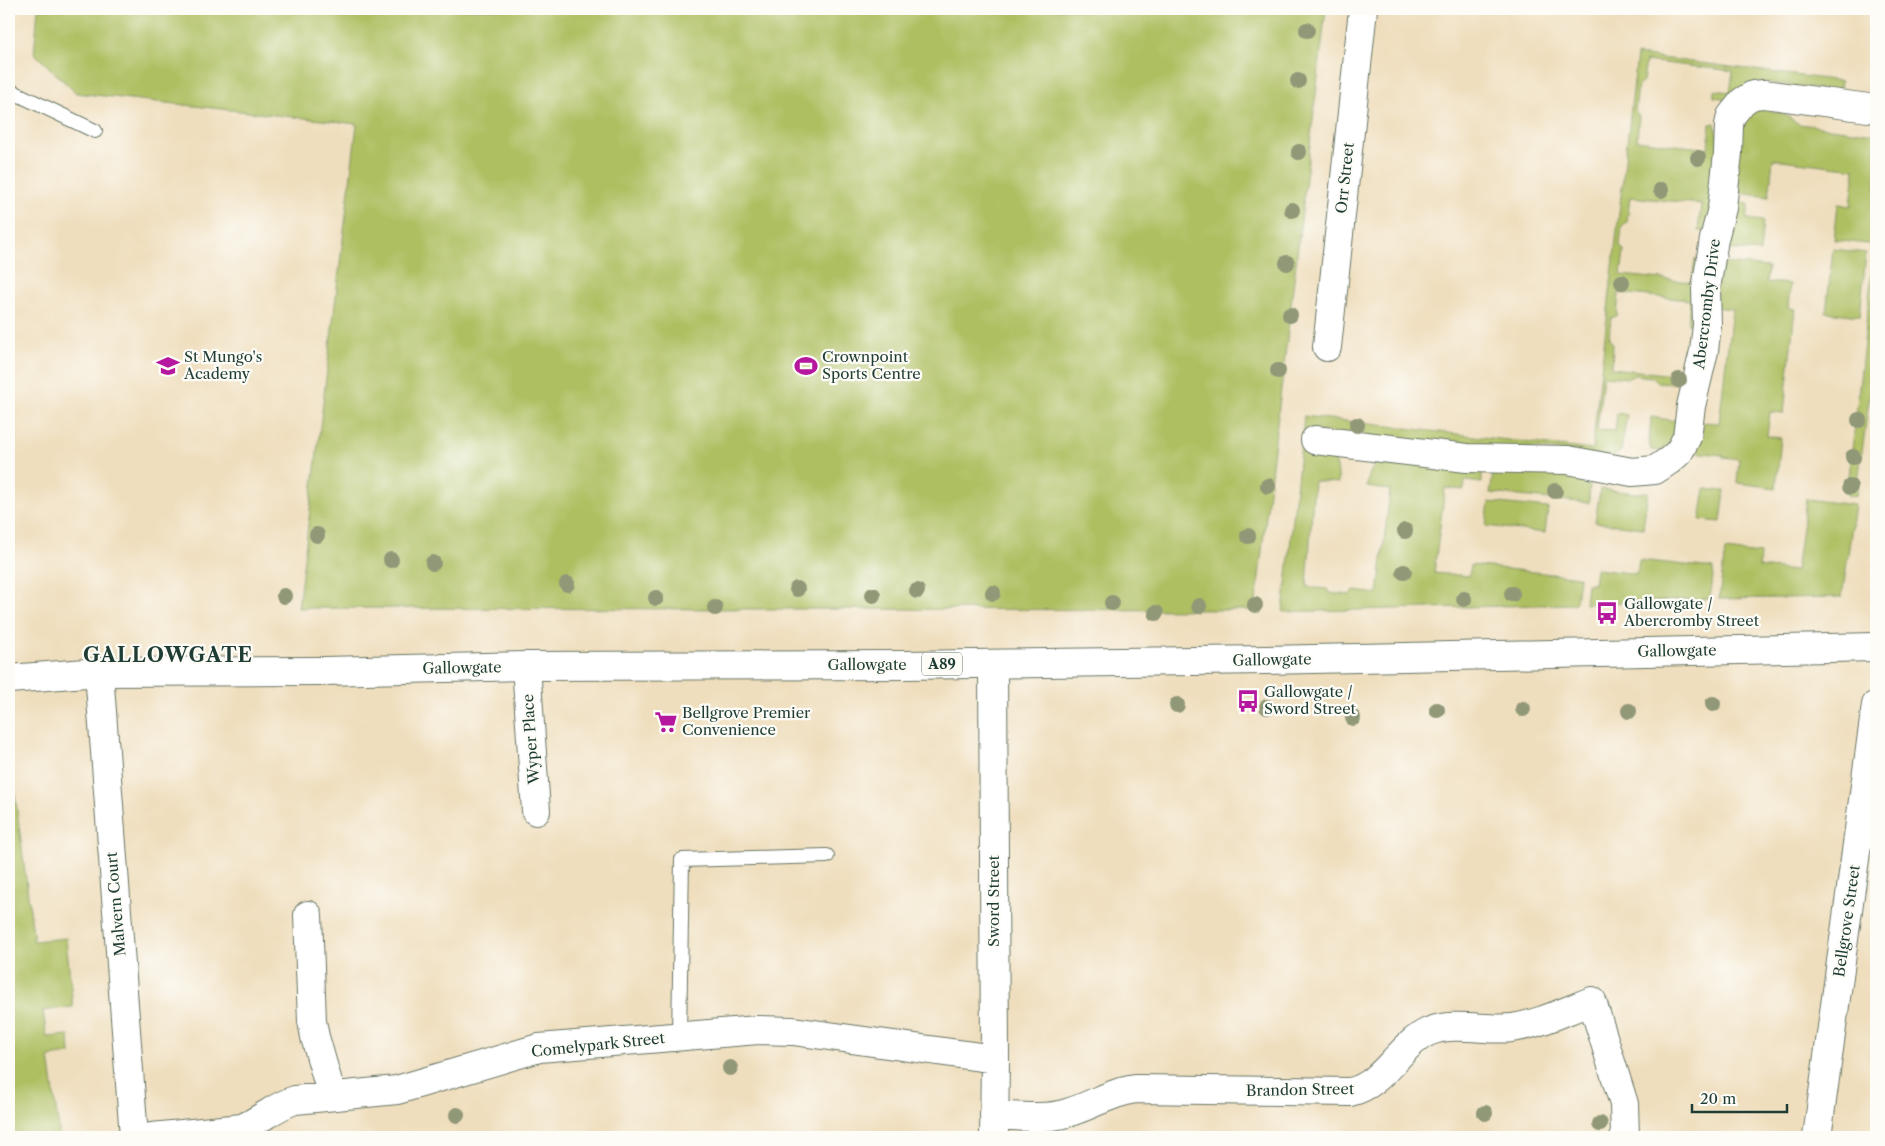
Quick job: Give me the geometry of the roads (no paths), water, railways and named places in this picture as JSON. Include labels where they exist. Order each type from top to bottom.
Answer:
[{"type":"street","name":"Orr Street","points":[[1327,347],[1363,9]]},
{"type":"street","name":"Abercromby Drive","points":[[1315,440],[1467,458],[1568,460],[1632,472],[1655,470],[1663,466],[1679,452],[1684,445],[1689,430],[1692,399],[1704,351],[1707,314],[1706,289],[1714,239],[1722,208],[1731,116],[1743,101],[1753,96],[1764,94],[1876,108]]},
{"type":"street","name":"Gallowgate","points":[[9,679],[99,672],[325,671],[526,666],[993,664],[1876,647]]},
{"type":"street","name":"Sword Street","points":[[993,664],[994,1126]]},
{"type":"street","name":"Wyper Place","points":[[526,666],[536,811]]},
{"type":"street","name":"Malvern Court","points":[[99,672],[134,1137]]},
{"type":"street","name":"Bellgrove Street","points":[[1817,1137],[1876,705]]},
{"type":"street","points":[[308,916],[312,1021],[332,1096]]},
{"type":"street","name":"Brandon Street","points":[[994,1126],[1033,1116],[1067,1114],[1115,1093],[1136,1089],[1350,1092],[1366,1086],[1415,1040],[1439,1028],[1515,1027],[1592,1000],[1624,1104],[1625,1137]]},
{"type":"street","name":"Comelypark Street","points":[[152,1137],[242,1128],[254,1123],[282,1104],[295,1100],[397,1090],[540,1048],[758,1030],[793,1031],[995,1059]]},
{"type":"lane","points":[[9,90],[95,131]]},
{"type":"lane","points":[[679,1036],[682,860],[827,856]]},
{"type":"place","name":"St Mungo's Academy","points":[[168,366]]},
{"type":"place","name":"Crownpoint Sports Centre","points":[[806,366]]},
{"type":"place","name":"Gallowgate / Abercromby Street","points":[[1607,613]]},
{"type":"place","name":"Gallowgate / Sword Street","points":[[1248,701]]},
{"type":"place","name":"Bellgrove Premier Convenience","points":[[666,722]]},
{"type":"district","name":"GALLOWGATE","points":[[168,655]]}]
